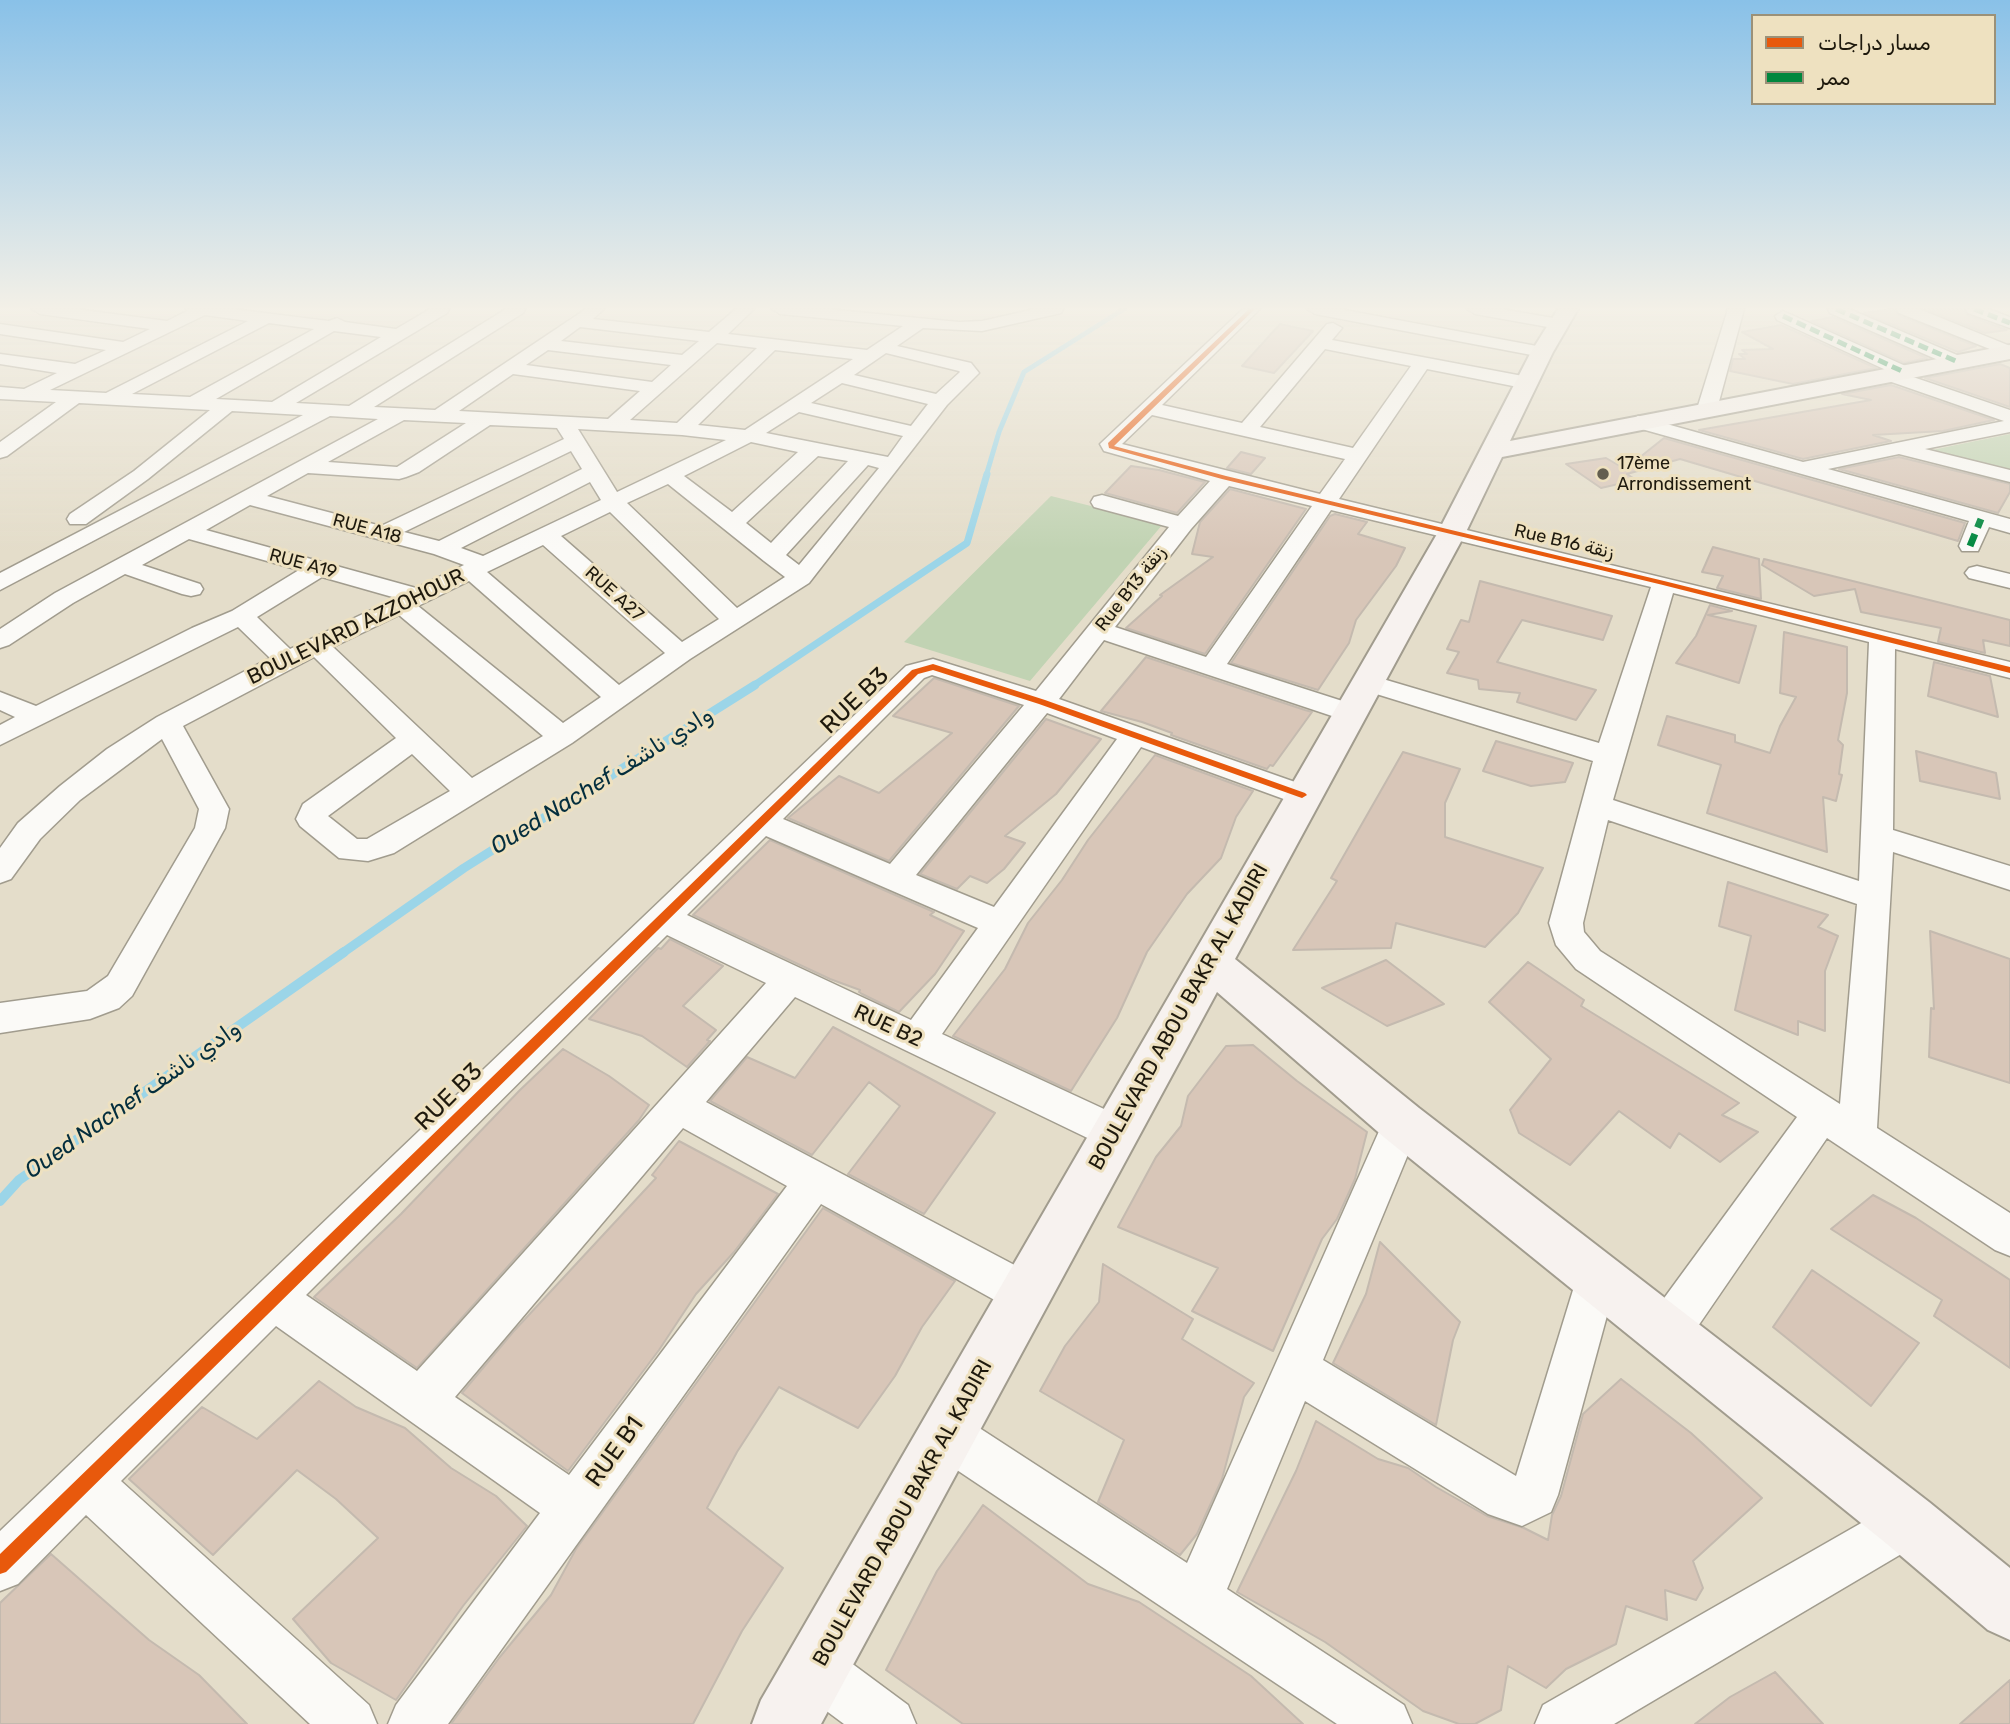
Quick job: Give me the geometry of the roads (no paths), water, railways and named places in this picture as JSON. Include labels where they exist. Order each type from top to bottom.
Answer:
[{"type":"main road","name":"BOULEVARD ABOU BAKR AL KADIRI","points":[[785,1724],[1116,1133],[1209,961],[1451,534],[1525,389]]},
{"type":"main road","points":[[1493,452],[1810,389]]},
{"type":"main road","points":[[1209,961],[1402,1123],[1908,1523],[2010,1608]]},
{"type":"street","points":[[110,398],[127,389]]},
{"type":"street","points":[[196,402],[218,389]]},
{"type":"street","points":[[276,407],[305,389]]},
{"type":"street","points":[[355,411],[389,389]]},
{"type":"street","points":[[440,415],[472,389]]},
{"type":"street","points":[[613,425],[655,389]]},
{"type":"street","points":[[682,429],[723,389]]},
{"type":"street","name":"BOULEVARD AZZOHOUR","points":[[0,871],[29,831],[70,793],[117,755],[167,723],[316,645],[749,436],[822,389]]},
{"type":"street","points":[[892,389],[940,401]]},
{"type":"street","points":[[414,739],[314,811],[311,819],[350,850],[368,850],[383,845],[562,737],[681,654],[801,578],[940,401],[952,389]]},
{"type":"street","points":[[1148,408],[1167,389]]},
{"type":"street","points":[[1247,430],[1281,389]]},
{"type":"street","points":[[1212,667],[1404,389]]},
{"type":"street","points":[[1707,409],[1713,389]]},
{"type":"street","points":[[1940,389],[2010,416]]},
{"type":"street","points":[[9,395],[487,418],[569,432],[613,425],[682,429],[749,436],[893,464]]},
{"type":"street","points":[[0,452],[75,397]]},
{"type":"street","points":[[78,519],[141,475],[229,404]]},
{"type":"street","points":[[799,405],[915,433]]},
{"type":"street","points":[[1148,408],[1360,456]]},
{"type":"street","name":"Rue B16 زنقة","points":[[1148,408],[1110,444],[1111,447],[1224,478],[1664,583],[2010,670]]},
{"type":"street","points":[[0,583],[328,410]]},
{"type":"street","points":[[0,640],[37,614],[401,414]]},
{"type":"street","points":[[305,467],[399,473],[412,468],[487,418]]},
{"type":"street","points":[[1639,422],[2010,526]]},
{"type":"street","points":[[1801,468],[2010,426]]},
{"type":"street","points":[[569,432],[613,502],[735,620]]},
{"type":"street","points":[[384,534],[569,432]]},
{"type":"street","points":[[1898,449],[2010,476]]},
{"type":"street","points":[[732,524],[812,450]]},
{"type":"street","points":[[772,556],[862,459]]},
{"type":"street","points":[[442,549],[595,471]]},
{"type":"street","name":"RUE A18","points":[[141,475],[191,482],[252,496],[442,549],[478,567]]},
{"type":"street","points":[[670,475],[801,578]]},
{"type":"street","name":"Rue B13 زنقة","points":[[895,879],[1042,702],[1183,524],[1224,478]]},
{"type":"street","points":[[1102,502],[1183,524]]},
{"type":"street","points":[[1970,546],[1982,519]]},
{"type":"street","name":"RUE A19","points":[[188,532],[319,568],[409,600]]},
{"type":"street","name":"RUE A27","points":[[547,535],[681,654]]},
{"type":"street","points":[[123,566],[191,589]]},
{"type":"street","points":[[478,567],[618,698]]},
{"type":"street","points":[[0,736],[201,633],[241,616],[319,568]]},
{"type":"street","points":[[1977,573],[2010,581]]},
{"type":"street","points":[[1664,583],[1609,756],[1566,923],[1573,942],[1588,960],[1821,1115],[2010,1236]]},
{"type":"street","points":[[409,600],[562,737]]},
{"type":"street","points":[[241,616],[287,660]]},
{"type":"street","points":[[1099,630],[1212,667],[1359,697],[1609,756]]},
{"type":"street","points":[[1857,1138],[1878,836],[1882,638]]},
{"type":"street","points":[[316,645],[471,794]]},
{"type":"street","name":"RUE B3","points":[[0,1566],[915,672],[933,667],[1042,702]]},
{"type":"street","points":[[0,700],[37,717]]},
{"type":"street","points":[[1042,702],[1302,795]]},
{"type":"street","points":[[0,1018],[90,1005],[107,998],[120,986],[210,828],[214,809],[167,723]]},
{"type":"street","points":[[917,1040],[1134,736]]},
{"type":"street","points":[[1597,806],[1874,898]]},
{"type":"street","points":[[762,822],[1000,924]]},
{"type":"street","points":[[1878,836],[2010,878]]},
{"type":"street","name":"RUE B2","points":[[662,918],[1116,1133]]},
{"type":"street","points":[[420,1402],[790,979]]},
{"type":"street","points":[[679,1107],[1024,1293]]},
{"type":"street","points":[[1667,1332],[1821,1115]]},
{"type":"street","points":[[1197,1599],[1402,1123]]},
{"type":"street","name":"RUE B1","points":[[415,1724],[814,1181]]},
{"type":"street","points":[[1297,1370],[1505,1497],[1522,1502],[1534,1494],[1597,1279]]},
{"type":"street","points":[[274,1299],[575,1507]]},
{"type":"street","points":[[947,1435],[1385,1724]]},
{"type":"street","points":[[86,1482],[351,1724]]},
{"type":"street","points":[[1562,1724],[1908,1523]]},
{"type":"street","points":[[816,1670],[889,1724]]},
{"type":"waterway","name":"Oued Nachef وادي ناشف","points":[[986,476],[999,432],[1017,389]]},
{"type":"waterway","name":"Oued Nachef وادي ناشف","points":[[753,686],[967,543],[987,474]]},
{"type":"waterway","name":"Oued Nachef وادي ناشف","points":[[341,954],[464,868],[755,685]]},
{"type":"waterway","name":"Oued Nachef وادي ناشف","points":[[0,1201],[19,1180],[344,952]]},
{"type":"place","name":"17ème Arrondissement","points":[[1603,474]]}]
